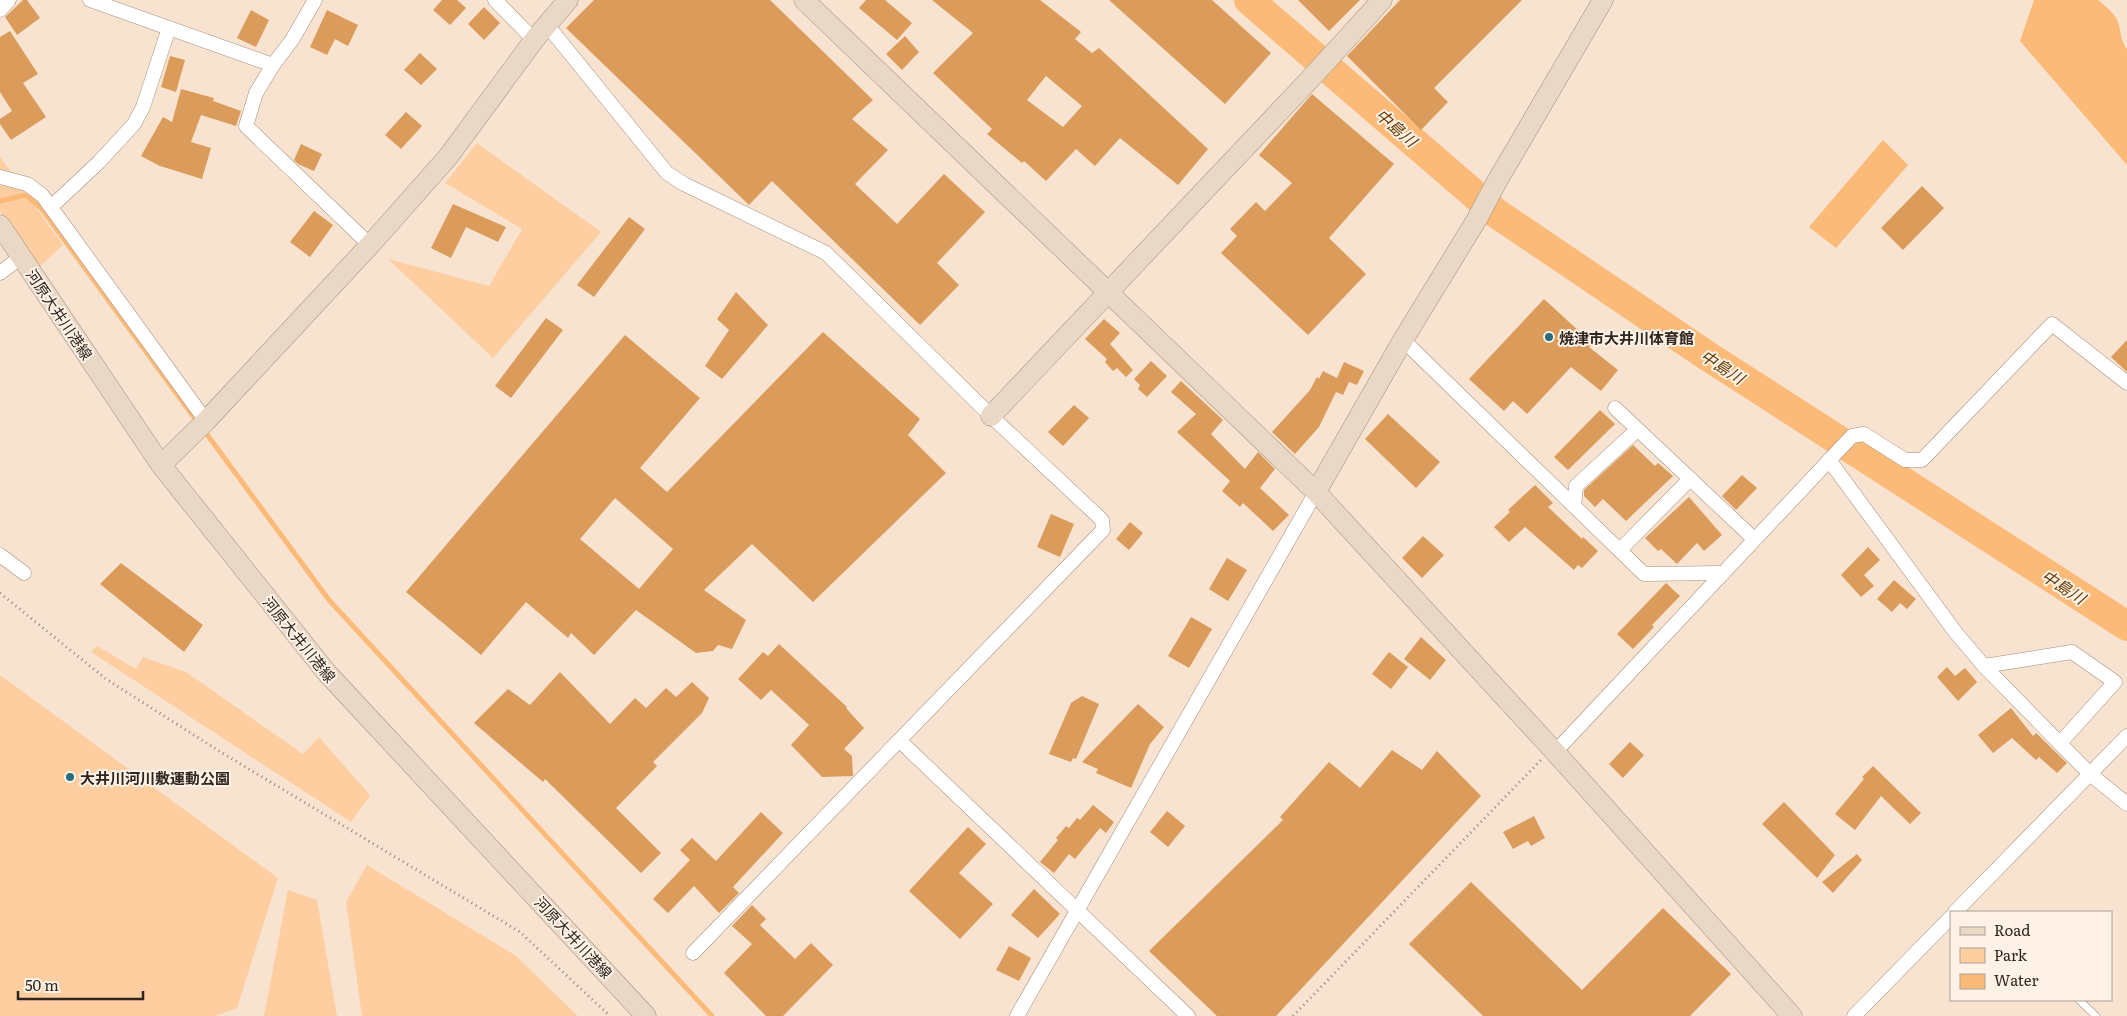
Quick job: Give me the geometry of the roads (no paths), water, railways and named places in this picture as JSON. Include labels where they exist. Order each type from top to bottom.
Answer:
[{"type":"street","points":[[0,10],[9,0]]},
{"type":"street","points":[[90,0],[273,65]]},
{"type":"street","points":[[316,0],[292,40],[273,65],[256,93],[246,126],[370,245]]},
{"type":"street","points":[[495,0],[534,40]]},
{"type":"street","points":[[161,465],[201,426],[370,245],[448,157],[534,40],[568,0]]},
{"type":"street","points":[[804,0],[1109,291],[1316,492],[1553,750],[1792,1016]]},
{"type":"street","points":[[991,416],[1312,77],[1382,0]]},
{"type":"street","points":[[1017,1016],[1403,340],[1477,218],[1602,0]]},
{"type":"street","points":[[547,25],[667,173],[684,184],[826,253],[991,416],[1102,520],[1103,530],[693,952]]},
{"type":"street","points":[[51,206],[100,162],[134,124],[143,106],[169,28]]},
{"type":"street","points":[[0,177],[27,184],[42,195],[51,206],[201,426]]},
{"type":"street","name":"河原大井川港線","points":[[0,225],[161,465],[327,673],[646,1016]]},
{"type":"street","points":[[0,273],[21,257]]},
{"type":"street","points":[[1553,750],[1852,436],[1864,434],[1905,460],[1922,460],[2052,324],[2127,383]]},
{"type":"street","points":[[1403,340],[1644,574],[1723,573]]},
{"type":"street","points":[[1615,408],[1754,539]]},
{"type":"street","points":[[1574,506],[1576,486],[1637,430]]},
{"type":"street","points":[[1829,460],[1956,633],[1984,666],[2090,774],[2127,804]]},
{"type":"street","points":[[1620,550],[1690,479]]},
{"type":"street","points":[[0,555],[24,573]]},
{"type":"street","points":[[1984,666],[2072,652],[2114,682],[2060,743]]},
{"type":"street","points":[[1956,911],[2127,736]]},
{"type":"street","points":[[900,741],[1188,1016]]},
{"type":"street","points":[[1854,1016],[1950,918]]},
{"type":"lane","points":[[2080,1001],[2096,1016]]},
{"type":"water","points":[[2034,0],[2098,0],[2117,19],[2123,42],[2127,49],[2127,165],[2020,41]]},
{"type":"water","points":[[1883,140],[1908,165],[1836,248],[1809,227]]},
{"type":"waterway","name":"中島川","points":[[1249,0],[1496,213],[1709,357],[2127,626]]},
{"type":"waterway","points":[[0,201],[26,195],[41,208],[198,423]]},
{"type":"waterway","points":[[203,429],[329,600],[712,1016]]},
{"type":"place","name":"焼津市大井川体育館","points":[[1549,337]]},
{"type":"place","name":"大井川河川敷運動公園","points":[[70,777]]}]
